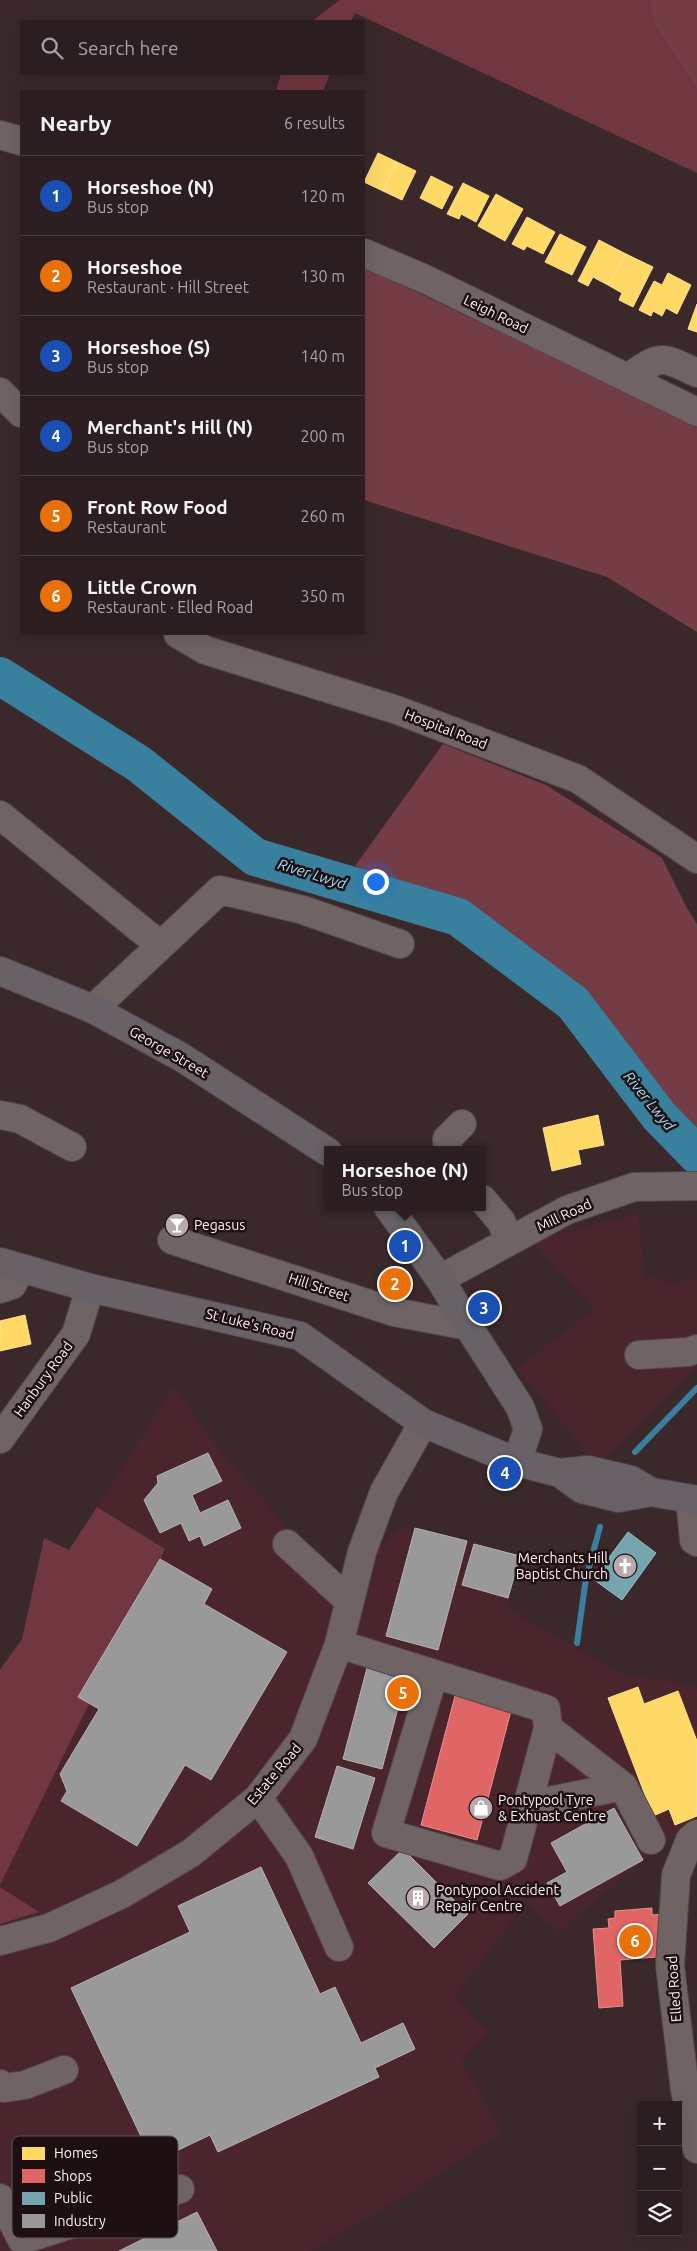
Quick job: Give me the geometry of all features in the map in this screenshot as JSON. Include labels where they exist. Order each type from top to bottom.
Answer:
[{"type":"main road","name":"George Street","points":[[0,971],[93,1009],[181,1058],[324,1149]]},
{"type":"main road","points":[[391,1211],[440,1279],[520,1407],[528,1430],[518,1462]]},
{"type":"main road","name":"St Luke's Road","points":[[11,1265],[90,1288],[300,1336],[423,1423],[518,1462],[560,1473],[582,1489],[618,1498],[652,1492],[693,1499]]},
{"type":"street","points":[[0,135],[20,141]]},
{"type":"street","name":"Leigh Road","points":[[365,253],[425,279],[697,412]]},
{"type":"street","points":[[628,378],[649,362],[665,358],[697,373]]},
{"type":"street","points":[[0,392],[20,412]]},
{"type":"street","name":"Hospital Road","points":[[180,635],[205,650],[397,710],[578,779],[697,859]]},
{"type":"street","points":[[0,815],[160,945]]},
{"type":"street","points":[[93,1009],[220,890],[303,910],[400,944]]},
{"type":"street","points":[[0,1115],[20,1119],[72,1147]]},
{"type":"street","points":[[448,1146],[447,1139],[462,1124]]},
{"type":"street","name":"Mill Road","points":[[440,1279],[567,1210],[634,1186],[697,1186]]},
{"type":"street","points":[[486,1204],[501,1221],[509,1242]]},
{"type":"street","name":"Hill Street","points":[[172,1240],[394,1312],[468,1326]]},
{"type":"street","points":[[0,1289],[12,1285],[11,1265]]},
{"type":"street","name":"Hanbury Road","points":[[0,1439],[76,1334],[90,1288]]},
{"type":"street","points":[[639,1355],[688,1352],[697,1349]]},
{"type":"street","name":"Estate Road","points":[[0,1940],[49,1928],[122,1894],[191,1853],[258,1798],[303,1739],[339,1644],[362,1552],[384,1492],[423,1423]]},
{"type":"street","points":[[693,1499],[694,1540],[697,1542]]},
{"type":"street","points":[[287,1544],[349,1601]]},
{"type":"street","points":[[339,1644],[546,1709],[548,1728],[514,1859],[500,1866],[386,1833],[434,1674]]},
{"type":"street","points":[[548,1728],[623,1786],[651,1840]]},
{"type":"street","points":[[529,1805],[623,1786]]},
{"type":"street","points":[[258,1798],[299,1856],[338,1947]]},
{"type":"street","name":"Elled Road","points":[[697,1834],[690,1840],[676,1875],[670,1966],[684,2090],[697,2149]]},
{"type":"street","points":[[0,2084],[4,2088],[25,2085],[64,2070]]},
{"type":"street","points":[[0,2198],[12,2221]]},
{"type":"shaded area","points":[[340,0],[649,0],[654,24],[697,90],[697,173],[355,13],[352,20],[313,20]]},
{"type":"shaded area","points":[[649,0],[697,0],[697,90],[654,24]]},
{"type":"shaded area","points":[[281,75],[330,75],[323,90],[276,90]]},
{"type":"shaded area","points":[[365,267],[697,426],[697,632],[607,577],[365,500]]},
{"type":"shaded area","points":[[443,744],[546,785],[662,858],[697,924],[697,1138],[640,1083],[589,1005],[494,922],[355,866]]},
{"type":"shaded area","points":[[638,1213],[645,1276],[672,1283],[697,1279],[697,1368],[598,1465],[517,1369],[594,1309],[534,1244],[544,1238]]},
{"type":"shaded area","points":[[174,1386],[215,1444],[337,1586],[402,1526],[467,1541],[517,1558],[508,1609],[624,1675],[695,1685],[697,1690],[697,1821],[664,1843],[559,1932],[525,1904],[455,1997],[488,2033],[461,2060],[501,2133],[402,2198],[310,2251],[0,2251],[0,1924],[39,1912],[0,1887],[0,1885],[165,1549],[97,1507]]},
{"type":"shaded area","points":[[97,1507],[165,1549],[0,1885],[0,1670],[22,1639],[44,1538],[69,1550]]},
{"type":"shaded area","points":[[0,1887],[39,1912],[0,1924]]},
{"type":"building: Homes","points":[[378,153],[397,162],[383,191],[365,182]]},
{"type":"building: Homes","points":[[397,162],[416,171],[402,200],[383,191]]},
{"type":"building: Homes","points":[[431,176],[453,187],[442,209],[420,198]]},
{"type":"building: Homes","points":[[463,183],[489,196],[476,222],[461,214],[459,219],[447,214]]},
{"type":"building: Homes","points":[[496,194],[523,209],[505,241],[478,226]]},
{"type":"building: Homes","points":[[527,217],[555,232],[543,254],[527,246],[524,250],[512,244]]},
{"type":"building: Homes","points":[[560,234],[586,247],[572,275],[545,262]]},
{"type":"building: Homes","points":[[599,240],[626,254],[608,285],[593,277],[588,286],[578,281]]},
{"type":"building: Homes","points":[[626,254],[653,267],[633,307],[619,300],[622,293],[608,285]]},
{"type":"building: Homes","points":[[668,273],[691,285],[677,314],[666,308],[662,316],[653,311],[651,316],[639,310],[654,281],[662,285]]},
{"type":"building: Homes","points":[[697,304],[697,332],[688,329]]},
{"type":"building: Homes","points":[[598,1115],[604,1145],[578,1150],[581,1164],[552,1171],[543,1128]]},
{"type":"building: Homes","points":[[25,1315],[31,1344],[0,1351],[0,1321]]},
{"type":"building: Homes","points":[[638,1687],[644,1704],[678,1691],[697,1741],[697,1816],[675,1825],[669,1809],[653,1816],[608,1698]]},
{"type":"building: Shops","points":[[455,1696],[511,1711],[477,1840],[421,1825]]},
{"type":"building: Shops","points":[[652,1908],[652,1915],[665,1914],[668,1956],[620,1960],[623,2006],[599,2008],[593,1929],[609,1928],[608,1919],[615,1918],[615,1911]]},
{"type":"building: Public","name":"Merchants Hill Baptist Church","points":[[628,1532],[656,1553],[622,1600],[593,1579]]},
{"type":"building: Industry","points":[[208,1453],[222,1481],[192,1495],[200,1513],[228,1500],[241,1528],[204,1546],[200,1536],[189,1541],[181,1523],[160,1533],[144,1500],[158,1483],[157,1476]]},
{"type":"building: Industry","points":[[415,1528],[467,1541],[438,1650],[386,1636]]},
{"type":"building: Industry","points":[[474,1544],[520,1556],[508,1598],[462,1585]]},
{"type":"building: Industry","points":[[160,1559],[212,1589],[204,1604],[287,1652],[211,1780],[185,1765],[137,1846],[61,1801],[67,1791],[60,1774],[99,1709],[78,1697]]},
{"type":"building: Industry","points":[[367,1668],[406,1678],[382,1769],[343,1759]]},
{"type":"building: Industry","points":[[337,1766],[375,1778],[353,1849],[315,1837]]},
{"type":"building: Industry","points":[[614,1808],[643,1860],[560,1906],[547,1883],[567,1872],[551,1843]]},
{"type":"building: Industry","name":"Pontypool Accident Repair Centre","points":[[403,1849],[468,1914],[434,1948],[368,1883]]},
{"type":"building: Industry","points":[[261,1867],[320,1994],[335,1987],[361,2043],[403,2023],[415,2049],[375,2068],[379,2077],[218,2152],[210,2135],[178,2150],[178,2136],[141,2136],[71,1988],[190,1932],[178,1906]]},
{"type":"building: Industry","points":[[197,2212],[217,2251],[119,2251],[145,2238],[178,2238],[178,2222]]},
{"type":"waterway","name":"River Lwyd","points":[[0,676],[139,764],[255,857],[458,917],[573,1003],[659,1116],[697,1155]]},
{"type":"waterway","points":[[635,1452],[697,1388]]},
{"type":"waterway","points":[[577,1643],[586,1578],[600,1527]]},
{"type":"place","name":"Pegasus","points":[[177,1225]]},
{"type":"place","name":"Horseshoe (N)","points":[[405,1246]]},
{"type":"place","name":"Horseshoe","points":[[395,1284]]},
{"type":"place","name":"Horseshoe (S)","points":[[484,1308]]},
{"type":"place","name":"Merchant's Hill (N)","points":[[505,1473]]},
{"type":"place","name":"Merchants Hill Baptist Church","points":[[625,1566]]},
{"type":"place","name":"Front Row Food","points":[[403,1693]]},
{"type":"place","name":"Pontypool Tyre & Exhuast Centre","points":[[481,1808]]},
{"type":"place","name":"Pontypool Accident Repair Centre","points":[[418,1898]]},
{"type":"place","name":"Little Crown","points":[[635,1941]]}]
